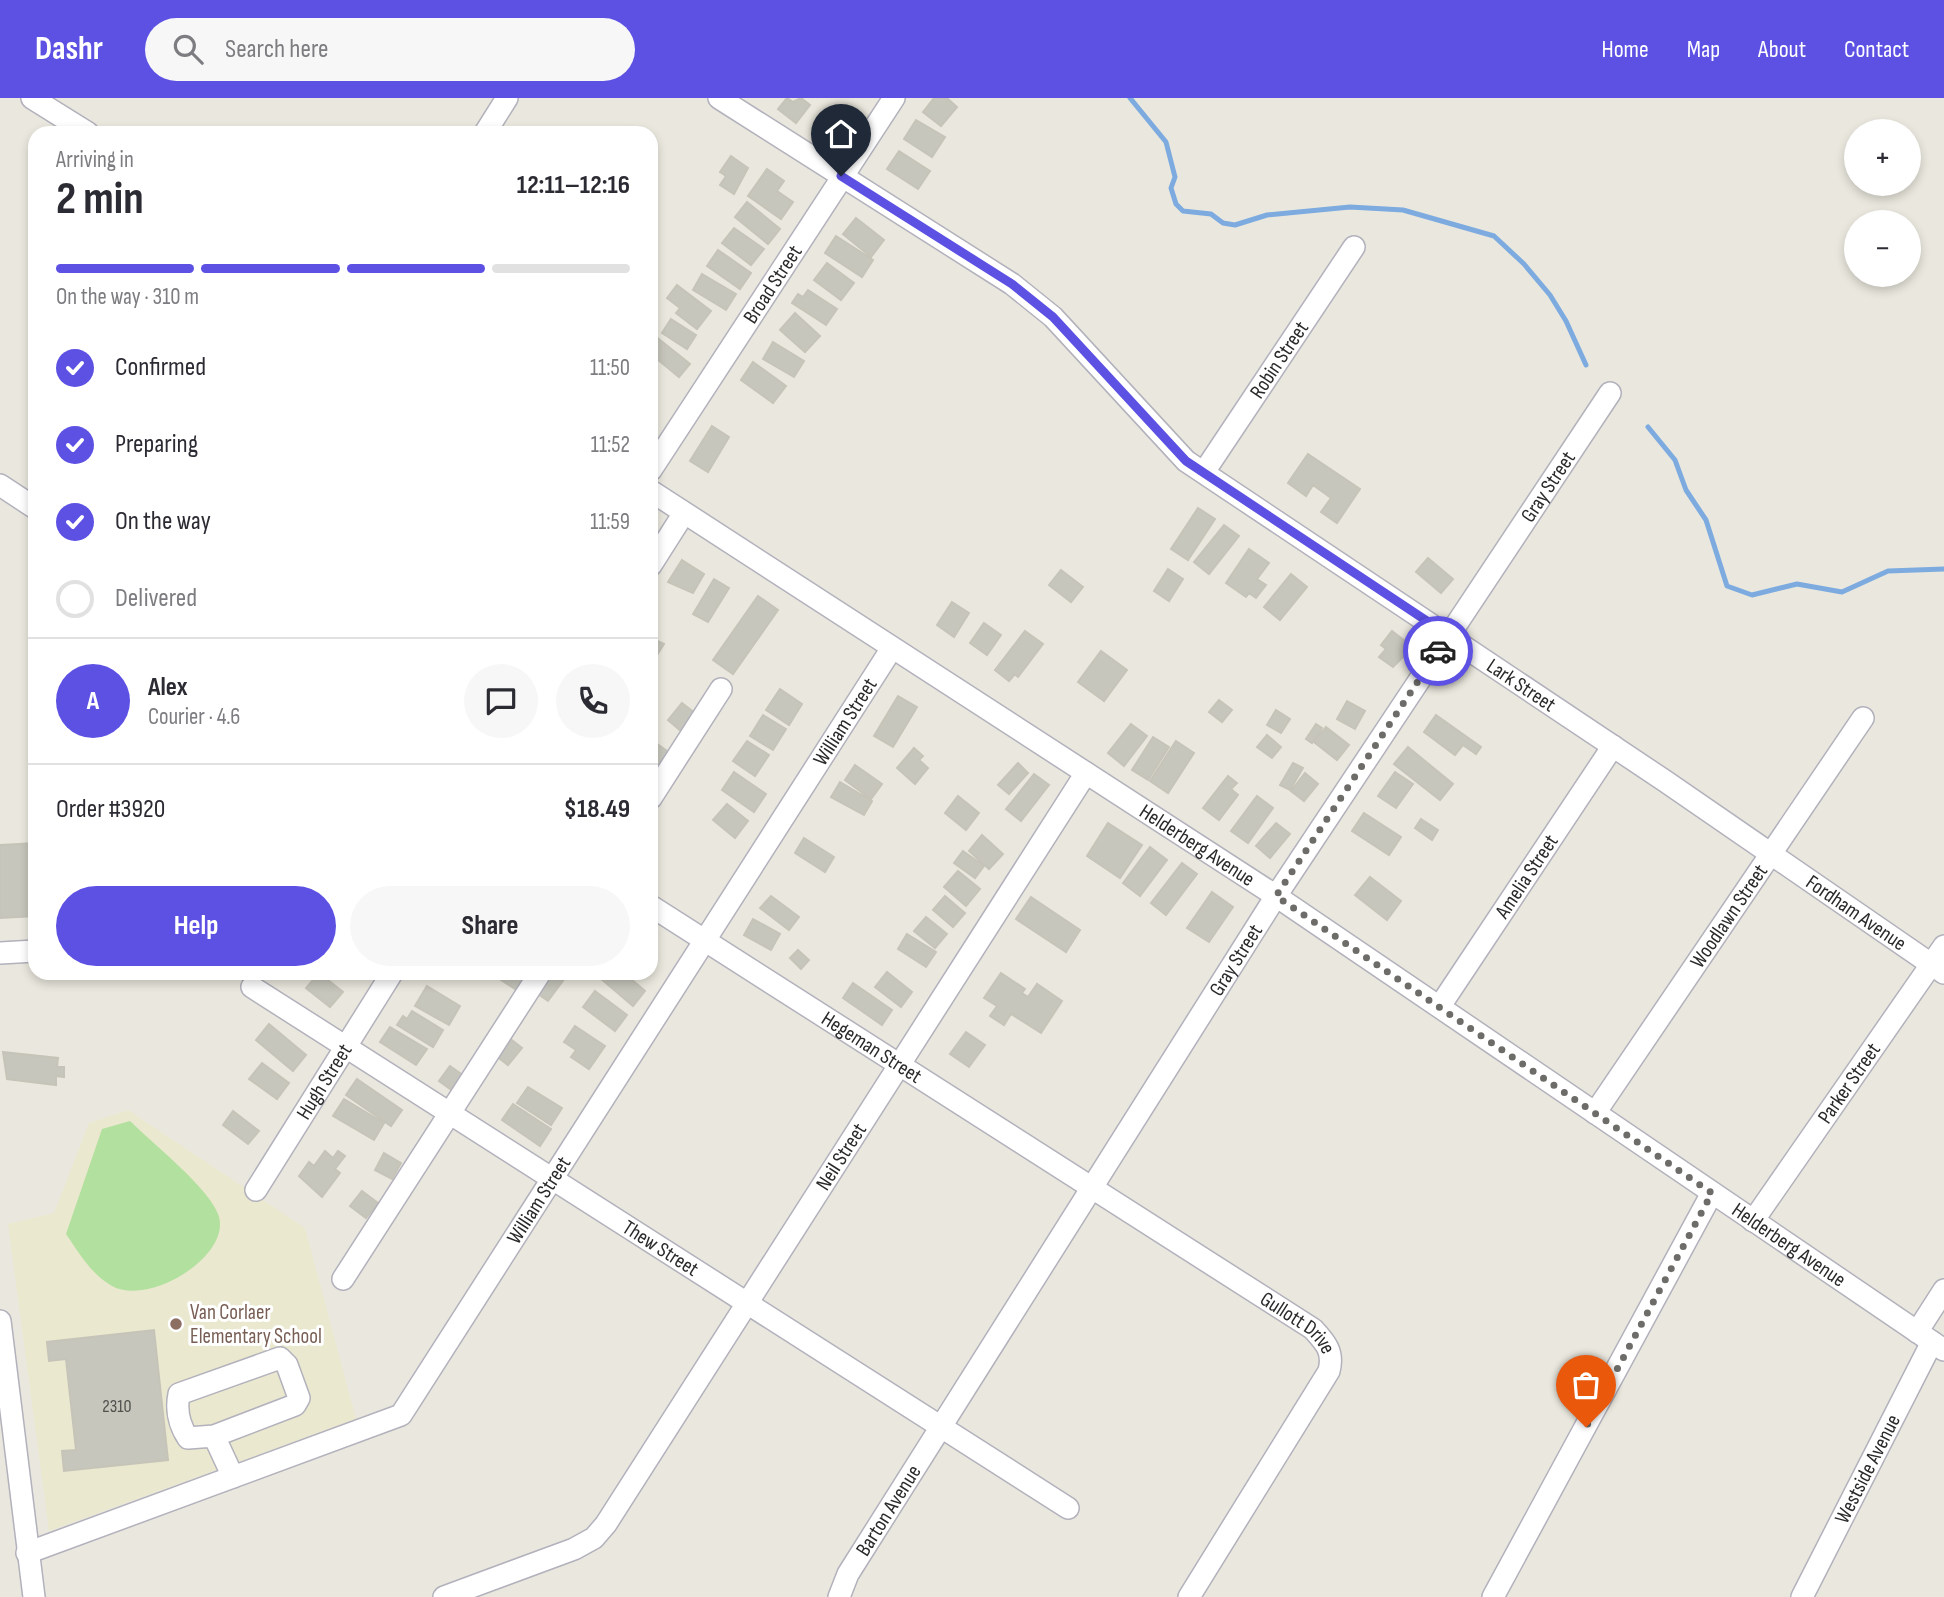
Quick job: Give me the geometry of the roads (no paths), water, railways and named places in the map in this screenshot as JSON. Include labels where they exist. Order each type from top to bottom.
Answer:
[{"type":"street","points":[[32,98],[77,126]]},
{"type":"street","points":[[490,126],[508,98]]},
{"type":"street","name":"Lark Street","points":[[719,98],[1012,284],[1053,317],[1186,461],[1665,781]]},
{"type":"street","name":"Broad Street","points":[[658,459],[894,98]]},
{"type":"street","name":"Robin Street","points":[[1204,472],[1354,247]]},
{"type":"street","name":"Gray Street","points":[[940,1427],[1276,896],[1610,393]]},
{"type":"street","points":[[0,485],[28,503]]},
{"type":"street","name":"Helderberg Avenue","points":[[658,496],[1276,896],[1931,1341]]},
{"type":"street","points":[[658,554],[684,513]]},
{"type":"street","name":"William Street","points":[[27,1553],[401,1415],[892,648]]},
{"type":"street","points":[[658,787],[721,689]]},
{"type":"street","name":"Woodlawn Street","points":[[1595,1113],[1773,855],[1863,718]]},
{"type":"street","name":"Amelia Street","points":[[1440,1006],[1613,746]]},
{"type":"street","name":"Neil Street","points":[[444,1597],[594,1538],[1086,774]]},
{"type":"street","name":"Fordham Avenue","points":[[1665,781],[1938,969]]},
{"type":"street","name":"Hegeman Street","points":[[658,911],[1092,1188]]},
{"type":"street","name":"Parker Street","points":[[1753,1221],[1938,969],[1944,946]]},
{"type":"street","points":[[0,953],[28,951]]},
{"type":"street","name":"Hugh Street","points":[[256,1190],[388,980]]},
{"type":"street","points":[[344,1279],[452,1115],[536,980]]},
{"type":"street","name":"Thew Street","points":[[252,988],[1068,1508]]},
{"type":"street","name":"Gullott Drive","points":[[1092,1188],[1313,1329],[1326,1343],[1333,1358],[1329,1371],[1189,1597]]},
{"type":"street","points":[[1493,1597],[1712,1193]]},
{"type":"street","name":"Westside Avenue","points":[[1802,1597],[1931,1341],[1944,1290]]},
{"type":"street","points":[[0,1321],[5,1396],[34,1597]]},
{"type":"street","points":[[280,1358],[287,1365],[299,1398],[295,1405],[214,1436],[188,1438],[183,1430],[177,1405],[179,1394],[280,1358]]},
{"type":"street","name":"Barton Avenue","points":[[839,1597],[848,1574],[940,1427]]},
{"type":"street","points":[[214,1436],[233,1477]]},
{"type":"waterway","points":[[1130,98],[1166,142],[1175,177],[1171,188],[1176,204],[1183,211],[1211,214],[1223,223],[1235,225],[1267,215],[1350,207],[1403,210],[1494,236],[1524,264],[1550,295],[1566,321],[1586,365]]},
{"type":"waterway","points":[[1648,427],[1675,460],[1686,490],[1706,520],[1727,586],[1752,595],[1797,584],[1842,592],[1888,571],[1944,569]]},
{"type":"place","name":"Van Corlaer Elementary School","points":[[176,1324]]}]
